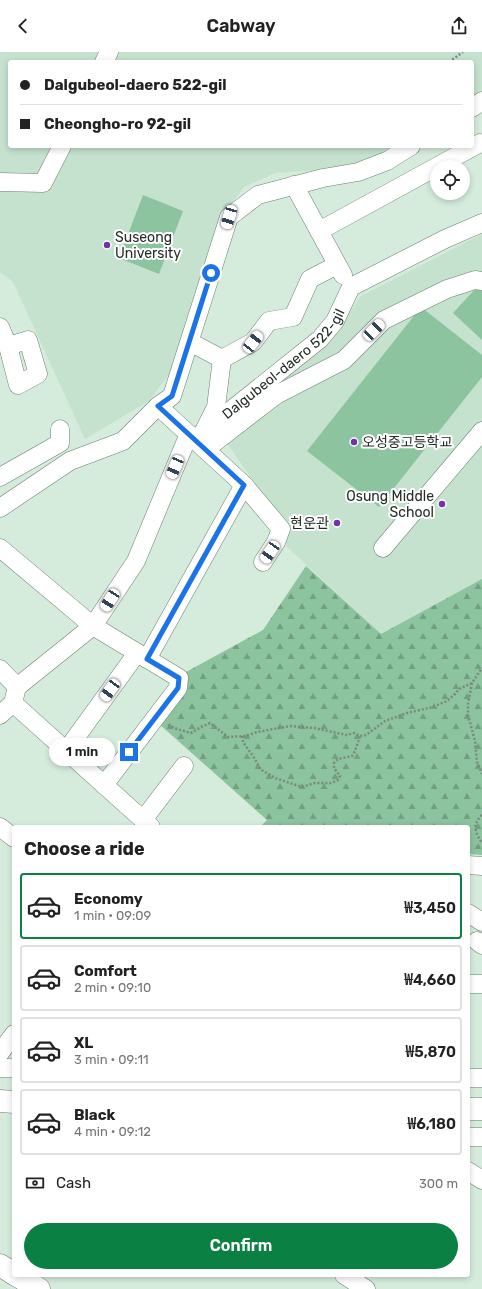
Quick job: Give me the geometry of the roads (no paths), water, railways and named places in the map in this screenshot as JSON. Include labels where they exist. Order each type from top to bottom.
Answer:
[{"type":"main road","points":[[0,1101],[12,1102]]},
{"type":"main road","points":[[470,1109],[482,1109]]},
{"type":"main road","points":[[0,1265],[12,1272]]},
{"type":"main road","points":[[20,1277],[39,1289]]},
{"type":"street","points":[[0,182],[43,183],[61,148]]},
{"type":"street","points":[[0,508],[70,461],[123,441],[158,406],[172,396],[229,217],[258,195],[323,178],[358,172],[387,161],[408,148]]},
{"type":"street","points":[[319,231],[466,148]]},
{"type":"street","points":[[294,185],[337,265],[352,287],[445,239],[482,223]]},
{"type":"street","name":"Dalgubeol-daero 522-gil","points":[[201,440],[216,407],[222,359],[253,342],[270,321],[293,317],[310,279],[337,265]]},
{"type":"street","points":[[0,715],[15,695],[94,626],[136,561],[186,440],[201,440],[276,395],[344,360],[384,320],[447,289],[475,280],[482,281]]},
{"type":"street","name":"Dalgubeol-daero 522-gil","points":[[201,440],[320,339],[335,321],[352,287]]},
{"type":"street","points":[[0,327],[8,346]]},
{"type":"street","points":[[190,342],[222,359]]},
{"type":"street","points":[[158,406],[201,440],[244,485],[281,529],[276,542],[262,562]]},
{"type":"street","points":[[0,477],[60,443],[60,429]]},
{"type":"street","points":[[383,548],[482,431]]},
{"type":"street","points":[[66,751],[142,656],[244,485]]},
{"type":"street","points":[[0,548],[94,626],[179,678],[178,688],[104,785]]},
{"type":"street","points":[[0,669],[15,695],[66,751],[147,824],[184,766]]},
{"type":"street","points":[[0,827],[12,836]]},
{"type":"street","points":[[470,865],[482,866]]},
{"type":"street","points":[[470,914],[482,922]]},
{"type":"street","points":[[470,984],[482,984]]},
{"type":"street","points":[[0,1054],[12,1037]]},
{"type":"street","points":[[0,1068],[12,1068]]},
{"type":"street","points":[[470,1078],[482,1078]]},
{"type":"street","points":[[470,1137],[482,1137]]},
{"type":"street","points":[[470,1172],[482,1180]]},
{"type":"place","name":"Suseong University","points":[[107,245]]},
{"type":"place","name":"오성중고등학교","points":[[354,442]]},
{"type":"place","name":"Osung Middle School","points":[[442,504]]},
{"type":"place","name":"현운관","points":[[337,523]]}]
